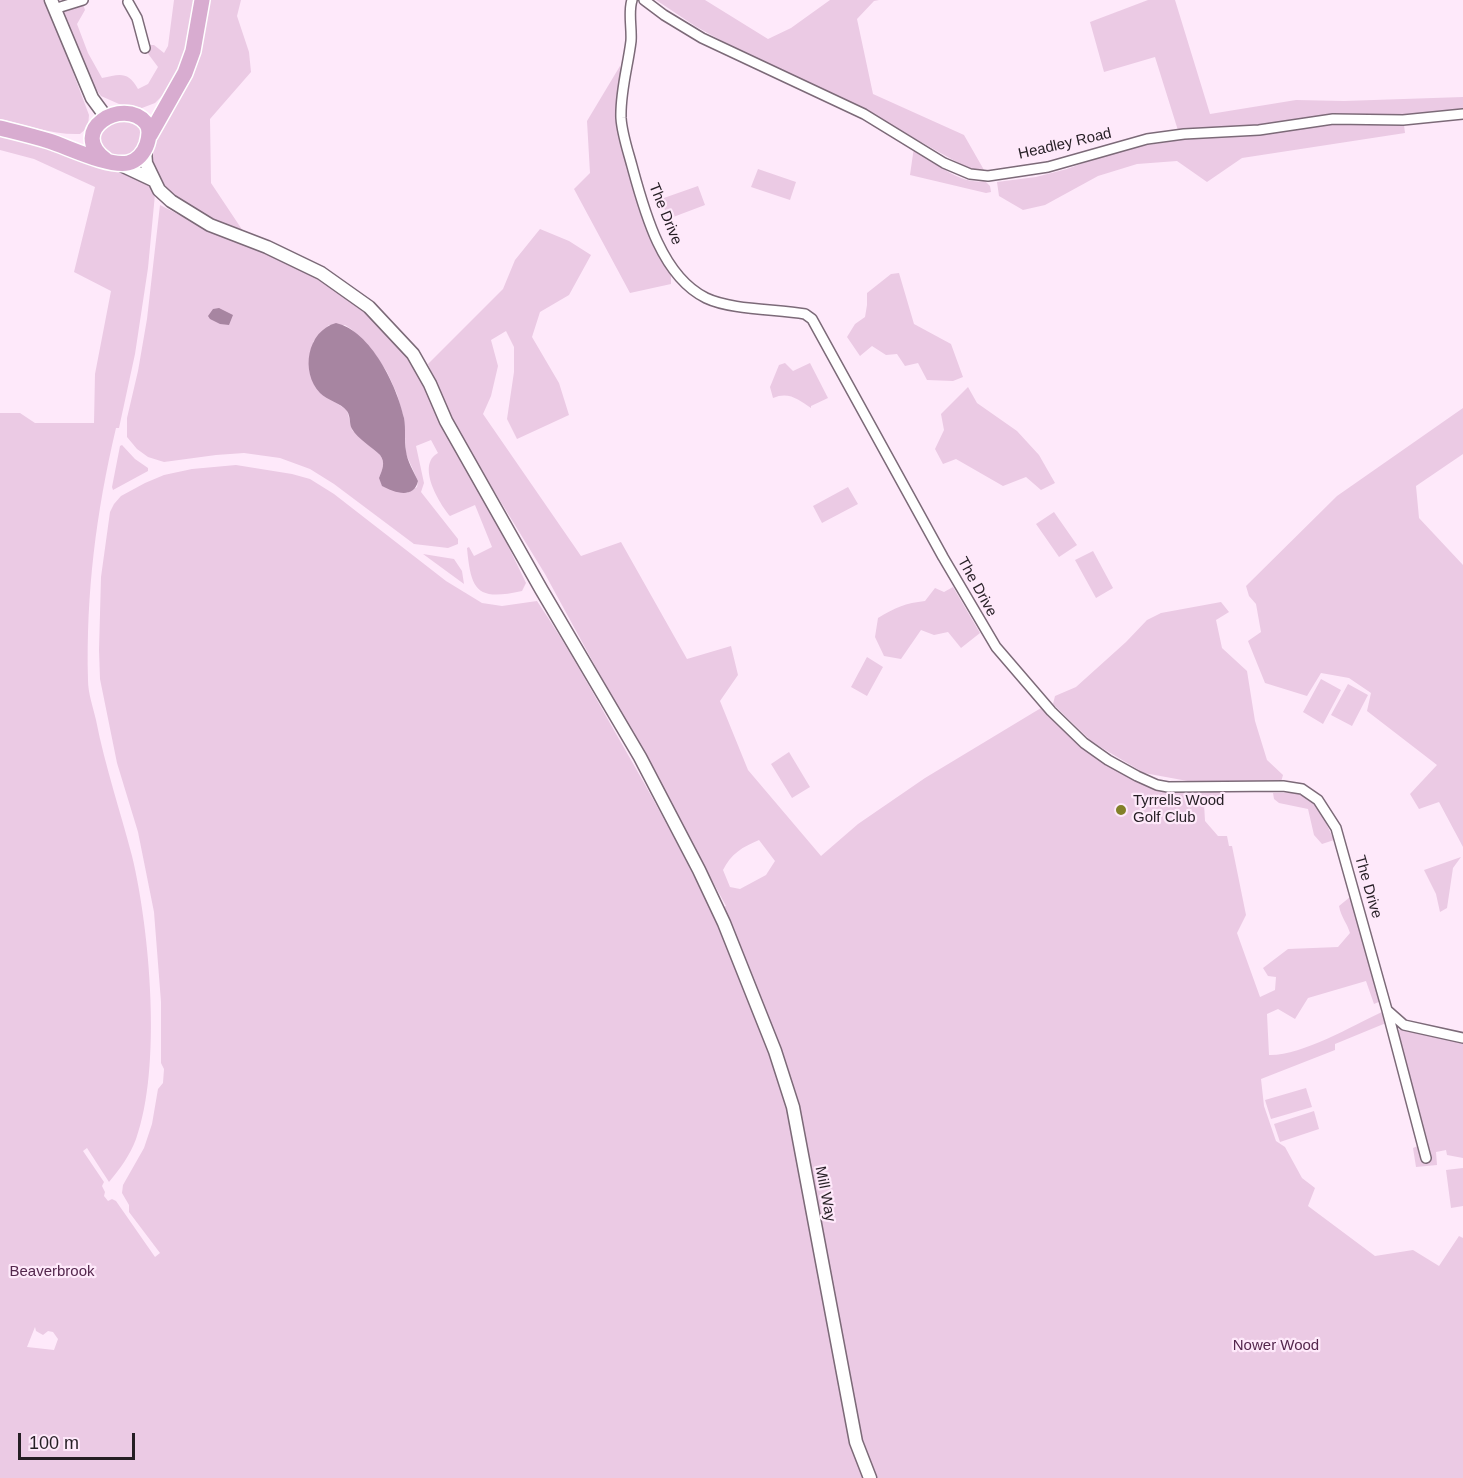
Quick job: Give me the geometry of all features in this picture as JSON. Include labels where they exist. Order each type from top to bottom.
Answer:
[{"type":"highway","points":[[0,128],[112,162],[129,163],[138,158],[185,73],[193,51],[202,0]]},
{"type":"highway","points":[[112,162],[94,149],[92,139],[93,132],[106,117],[118,114],[147,115],[169,101]]},
{"type":"highway","points":[[136,116],[144,121],[150,135]]},
{"type":"highway","points":[[52,142],[83,142],[92,139]]},
{"type":"main road","points":[[52,4],[92,98],[106,117]]},
{"type":"main road","points":[[144,150],[146,163],[153,180]]},
{"type":"main road","points":[[112,162],[153,180]]},
{"type":"main road","name":"Mill Way","points":[[153,180],[159,190],[171,201],[210,225],[301,262],[348,291],[388,325],[413,354],[430,384],[446,421],[540,589],[640,758],[724,923],[775,1051],[793,1107],[856,1442],[870,1478]]},
{"type":"street","points":[[52,4],[83,0]]},
{"type":"street","name":"The Drive","points":[[632,0],[632,34],[622,96],[621,120],[642,202],[657,243],[674,270],[691,288],[706,298],[730,305],[805,314],[812,319],[989,639],[1051,711],[1084,743],[1108,760],[1157,785],[1168,787],[1283,786],[1302,789],[1318,800],[1336,828],[1426,1158]]},
{"type":"street","name":"Headley Road","points":[[644,0],[702,38],[864,114],[944,163],[970,174],[988,176],[1048,167],[1147,139],[1184,134],[1259,129],[1333,119],[1404,120],[1463,114]]},
{"type":"street","points":[[126,1],[137,18],[145,48]]},
{"type":"street","points":[[1387,1010],[1404,1025],[1463,1038]]},
{"type":"green space","points":[[0,0],[46,0],[89,115],[88,127],[80,134],[50,131],[0,119]]},
{"type":"green space","points":[[174,0],[196,0],[189,47],[170,88],[155,103],[142,108],[119,104],[101,96],[86,75],[59,11],[83,4],[85,10],[77,24],[88,53],[102,78],[123,75],[131,79],[138,89],[148,84],[158,67],[146,51],[149,45],[154,45],[164,53],[168,46]]},
{"type":"green space","points":[[206,0],[241,0],[237,16],[249,52],[251,72],[210,119],[211,183],[245,234],[185,203],[160,180],[153,167],[152,152]]},
{"type":"green space","points":[[656,0],[705,0],[768,39],[791,28],[830,0],[879,0],[874,1],[857,19],[873,94],[964,135],[984,170],[971,170],[862,109],[760,62],[695,26]]},
{"type":"green space","points":[[1148,0],[1175,0],[1210,114],[1296,100],[1344,101],[1463,97],[1463,110],[1405,116],[1360,116],[1361,125],[1404,125],[1405,133],[1242,158],[1207,182],[1177,161],[1137,164],[1098,176],[1045,205],[1023,210],[999,196],[997,182],[1036,177],[1135,147],[1181,140],[1155,57],[1104,72],[1090,22]]},
{"type":"green space","points":[[620,66],[622,76],[615,117],[621,145],[647,232],[671,274],[671,284],[630,293],[574,189],[590,173],[587,121]]},
{"type":"green space","points":[[119,120],[133,121],[145,131],[138,149],[129,156],[114,155],[99,148],[103,130]]},
{"type":"green space","points":[[0,135],[19,139],[113,171],[137,176],[153,187],[155,194],[148,268],[135,354],[119,428],[116,428],[98,522],[91,584],[88,647],[90,695],[132,856],[144,921],[150,999],[149,1075],[144,1109],[136,1139],[131,1151],[109,1182],[87,1148],[83,1151],[104,1182],[102,1186],[104,1196],[108,1201],[112,1199],[116,1201],[155,1257],[160,1253],[129,1212],[129,1205],[122,1193],[123,1185],[144,1148],[152,1124],[158,1089],[163,1083],[164,1069],[161,1063],[161,1002],[154,912],[138,832],[117,763],[100,679],[101,577],[110,512],[121,496],[164,475],[192,469],[236,465],[292,474],[310,479],[334,494],[446,581],[482,603],[502,606],[537,601],[580,669],[679,847],[712,913],[726,906],[545,574],[456,429],[428,364],[503,289],[515,260],[540,229],[569,241],[591,255],[569,295],[540,312],[532,337],[559,383],[569,415],[517,439],[507,419],[514,372],[514,347],[506,331],[491,340],[498,366],[491,396],[483,414],[581,556],[621,542],[687,659],[731,646],[738,675],[720,701],[748,770],[821,856],[858,824],[925,778],[1041,708],[1073,740],[1099,759],[1164,791],[1192,794],[1221,791],[1222,797],[1204,803],[1205,821],[1218,836],[1227,836],[1229,846],[1232,846],[1246,915],[1237,933],[1260,997],[1275,990],[1276,977],[1268,976],[1263,968],[1288,949],[1338,947],[1350,933],[1339,906],[1350,897],[1353,900],[1381,1001],[1374,1004],[1366,981],[1308,998],[1295,1019],[1278,1009],[1267,1014],[1269,1055],[1311,1046],[1382,1012],[1386,1023],[1335,1044],[1335,1050],[1261,1079],[1264,1106],[1276,1141],[1285,1147],[1302,1178],[1315,1188],[1308,1206],[1375,1256],[1413,1250],[1439,1266],[1459,1236],[1463,1238],[1463,1478],[0,1478],[0,413],[20,413],[35,423],[94,423],[95,374],[111,291],[74,272],[95,187],[34,159],[0,150]],"holes":[[[759,840],[775,861],[766,875],[740,889],[730,887],[723,870],[726,864],[747,845]],[[35,1327],[36,1331],[43,1335],[48,1331],[53,1332],[58,1339],[54,1350],[27,1347]]]},
{"type":"green space","points":[[914,147],[956,176],[985,181],[990,186],[991,192],[986,193],[910,175]]},
{"type":"green space","points":[[758,169],[796,182],[790,200],[751,187]]},
{"type":"green space","points":[[698,186],[705,205],[668,219],[661,199]]},
{"type":"green space","points":[[160,205],[199,225],[278,257],[319,277],[384,328],[418,369],[444,428],[498,525],[526,583],[522,591],[495,595],[479,589],[474,583],[467,548],[469,547],[474,556],[492,547],[475,505],[450,516],[440,502],[429,475],[429,466],[438,453],[431,440],[416,446],[424,483],[421,492],[458,539],[458,544],[448,548],[414,544],[334,484],[310,469],[280,458],[244,453],[164,462],[148,457],[127,437],[127,418],[147,319]],"holes":[[[329,325],[345,325],[375,354],[387,372],[397,394],[404,419],[406,454],[418,481],[417,487],[407,493],[379,478],[383,464],[380,455],[352,430],[347,410],[320,392],[313,342]]]},
{"type":"green space","points":[[899,273],[914,324],[951,344],[963,377],[953,381],[927,380],[918,363],[905,366],[897,354],[886,355],[872,346],[860,356],[847,337],[855,324],[865,317],[867,293],[891,274]]},
{"type":"green space","points":[[785,363],[793,371],[810,363],[828,398],[811,408],[789,396],[773,398],[770,387],[779,365]]},
{"type":"green space","points":[[968,387],[977,403],[1017,431],[1039,455],[1055,483],[1041,490],[1026,477],[1003,486],[956,459],[943,464],[935,449],[944,430],[941,414]]},
{"type":"green space","points":[[1463,408],[1463,454],[1416,486],[1419,518],[1463,565],[1463,847],[1439,802],[1419,809],[1410,794],[1437,765],[1367,711],[1371,693],[1349,678],[1321,673],[1307,696],[1265,683],[1248,641],[1261,632],[1256,604],[1249,596],[1246,586],[1337,496]]},
{"type":"green space","points":[[122,445],[135,459],[148,468],[148,471],[113,490],[120,446]]},
{"type":"green space","points":[[848,487],[858,504],[822,523],[813,506]]},
{"type":"green space","points":[[1054,512],[1077,545],[1059,557],[1036,524]]},
{"type":"green space","points":[[1093,551],[1113,588],[1096,598],[1075,560]]},
{"type":"green space","points":[[423,554],[454,559],[462,571],[464,584]]},
{"type":"green space","points":[[953,587],[980,633],[961,648],[948,632],[934,635],[921,630],[901,659],[884,656],[875,637],[878,618],[900,606],[925,601],[935,588],[944,592]]},
{"type":"green space","points":[[1221,602],[1229,612],[1216,620],[1222,648],[1247,671],[1255,721],[1267,760],[1283,775],[1281,782],[1193,782],[1144,773],[1092,742],[1053,704],[1055,696],[1076,687],[1147,620],[1161,613]]},
{"type":"green space","points":[[867,657],[883,667],[867,696],[851,687]]},
{"type":"green space","points":[[1321,679],[1341,690],[1323,724],[1303,712]]},
{"type":"green space","points":[[1348,684],[1368,695],[1352,726],[1331,715]]},
{"type":"green space","points":[[789,752],[810,787],[792,798],[771,764]]},
{"type":"green space","points":[[1273,793],[1301,793],[1317,804],[1334,840],[1322,844],[1314,835],[1308,809],[1279,803],[1274,799]]},
{"type":"green space","points":[[1461,857],[1453,868],[1447,908],[1440,912],[1436,894],[1424,870]]},
{"type":"green space","points":[[1405,1028],[1463,1042],[1463,1158],[1447,1155],[1446,1150],[1436,1152],[1437,1165],[1416,1167],[1413,1148],[1427,1142],[1396,1031]]},
{"type":"green space","points":[[1306,1088],[1312,1107],[1271,1119],[1265,1100]]},
{"type":"green space","points":[[1314,1111],[1319,1129],[1280,1142],[1274,1124]]},
{"type":"green space","points":[[1463,1168],[1463,1206],[1451,1208],[1446,1170]]},
{"type":"shaded area","points":[[219,308],[233,315],[229,325],[220,324],[208,316],[213,309]]},
{"type":"shaded area","points":[[336,323],[349,328],[371,348],[389,376],[404,418],[409,463],[418,481],[413,490],[403,493],[382,486],[379,478],[383,464],[380,455],[355,433],[344,408],[320,393],[314,384],[309,364],[313,343],[326,327]]},
{"type":"place","name":"Tyrrells Wood Golf Club","points":[[1121,810]]},
{"type":"park label","name":"Beaverbrook","points":[[52,1272]]},
{"type":"park label","name":"Nower Wood","points":[[1276,1346]]}]
